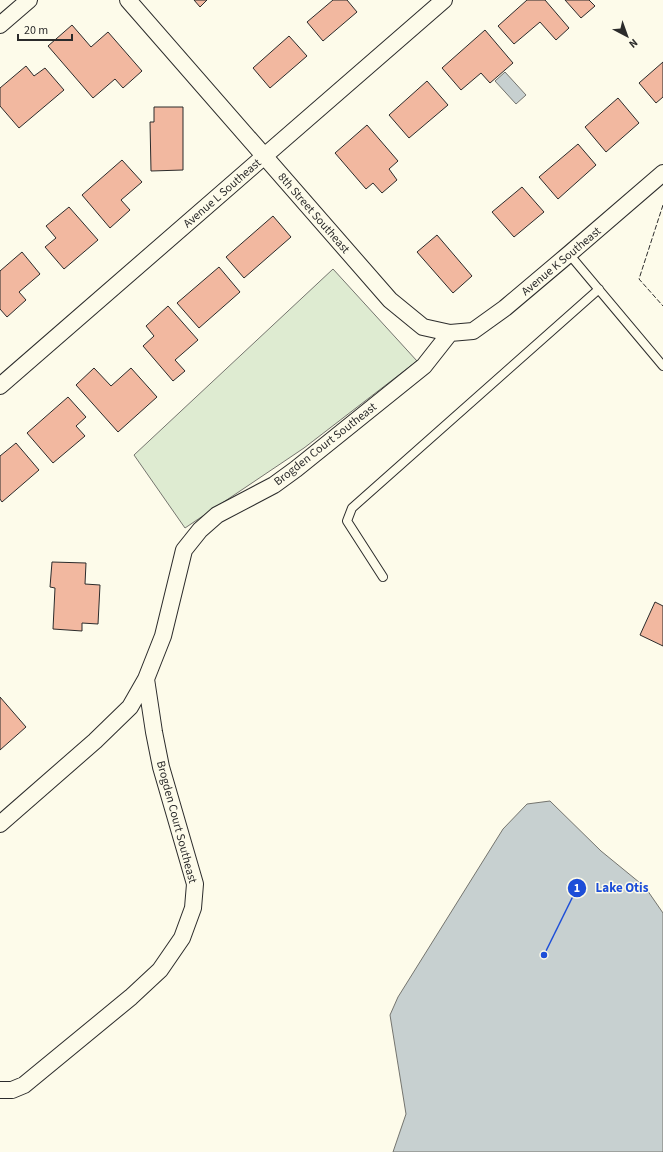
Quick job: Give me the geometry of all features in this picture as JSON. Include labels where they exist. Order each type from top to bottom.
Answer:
[{"type":"street","points":[[0,25],[29,0]]},
{"type":"street","name":"8th Street Southeast","points":[[128,0],[390,300],[424,328],[450,333]]},
{"type":"street","name":"Avenue L Southeast","points":[[0,386],[444,0]]},
{"type":"street","name":"Avenue K Southeast","points":[[450,333],[473,331],[505,308],[570,254],[663,172]]},
{"type":"street","name":"Brogden Court Southeast","points":[[0,824],[95,741],[130,707],[146,679],[163,636],[184,550],[200,530],[217,515],[274,485],[296,469],[424,366],[450,333]]},
{"type":"street","name":"Brogden Court Southeast","points":[[0,1090],[12,1090],[24,1085],[131,997],[160,970],[182,938],[189,920],[193,908],[195,884],[161,767],[146,679]]},
{"type":"lane","points":[[570,254],[663,366]]},
{"type":"lane","points":[[383,577],[347,521],[352,508],[599,288]]},
{"type":"green space","points":[[333,269],[417,361],[304,448],[185,528],[134,455]]},
{"type":"shaded area","points":[[505,72],[526,95],[516,104],[495,81]]},
{"type":"shaded area","points":[[550,801],[601,851],[645,887],[663,913],[663,1152],[393,1152],[406,1114],[390,1015],[398,997],[503,829],[527,804]]},
{"type":"building","points":[[194,0],[207,0],[200,7]]},
{"type":"building","points":[[333,0],[347,0],[357,12],[323,41],[307,22]]},
{"type":"building","points":[[527,0],[545,0],[569,28],[556,40],[540,22],[514,44],[498,26]]},
{"type":"building","points":[[565,0],[589,0],[595,6],[581,18]]},
{"type":"building","points":[[72,25],[91,47],[108,32],[142,71],[123,88],[115,79],[93,98],[48,46]]},
{"type":"building","points":[[485,30],[513,63],[490,83],[481,73],[461,90],[442,68]]},
{"type":"building","points":[[289,36],[307,56],[270,88],[253,68]]},
{"type":"building","points":[[663,62],[663,97],[656,103],[639,83]]},
{"type":"building","points":[[26,66],[34,76],[45,68],[64,90],[19,128],[0,106],[0,88]]},
{"type":"building","points":[[427,81],[448,105],[409,138],[389,115]]},
{"type":"building","points":[[618,98],[639,123],[606,152],[585,127]]},
{"type":"building","points":[[154,107],[183,107],[183,170],[151,171],[150,122],[154,122]]},
{"type":"building","points":[[367,125],[398,161],[389,169],[397,180],[382,193],[373,183],[366,189],[335,153]]},
{"type":"building","points":[[578,144],[596,165],[558,199],[539,177]]},
{"type":"building","points":[[122,160],[142,182],[121,200],[130,210],[110,228],[82,195]]},
{"type":"building","points":[[522,187],[544,212],[514,237],[492,212]]},
{"type":"building","points":[[69,207],[98,240],[64,269],[45,247],[56,238],[46,226]]},
{"type":"building","points":[[273,216],[291,237],[244,278],[226,257]]},
{"type":"building","points":[[437,235],[472,276],[453,293],[417,252]]},
{"type":"building","points":[[22,252],[40,274],[19,292],[26,300],[7,317],[0,309],[0,271]]},
{"type":"building","points":[[219,267],[240,292],[199,328],[177,303]]},
{"type":"building","points":[[168,306],[198,340],[175,360],[185,371],[173,381],[143,346],[154,336],[146,326]]},
{"type":"building","points":[[94,368],[111,386],[131,368],[157,397],[118,432],[76,385]]},
{"type":"building","points":[[68,397],[86,417],[76,426],[85,436],[53,463],[27,433]]},
{"type":"building","points":[[16,443],[39,470],[2,502],[0,499],[0,456]]},
{"type":"building","points":[[52,562],[86,563],[85,584],[100,585],[98,624],[82,623],[82,631],[53,629],[55,588],[50,587]]},
{"type":"building","points":[[655,602],[663,606],[663,646],[640,635]]},
{"type":"building","points":[[0,697],[26,727],[0,750]]},
{"type":"fence","points":[[663,205],[639,279],[663,306]]},
{"type":"place","name":"Lake Otis","points":[[544,955]]}]
